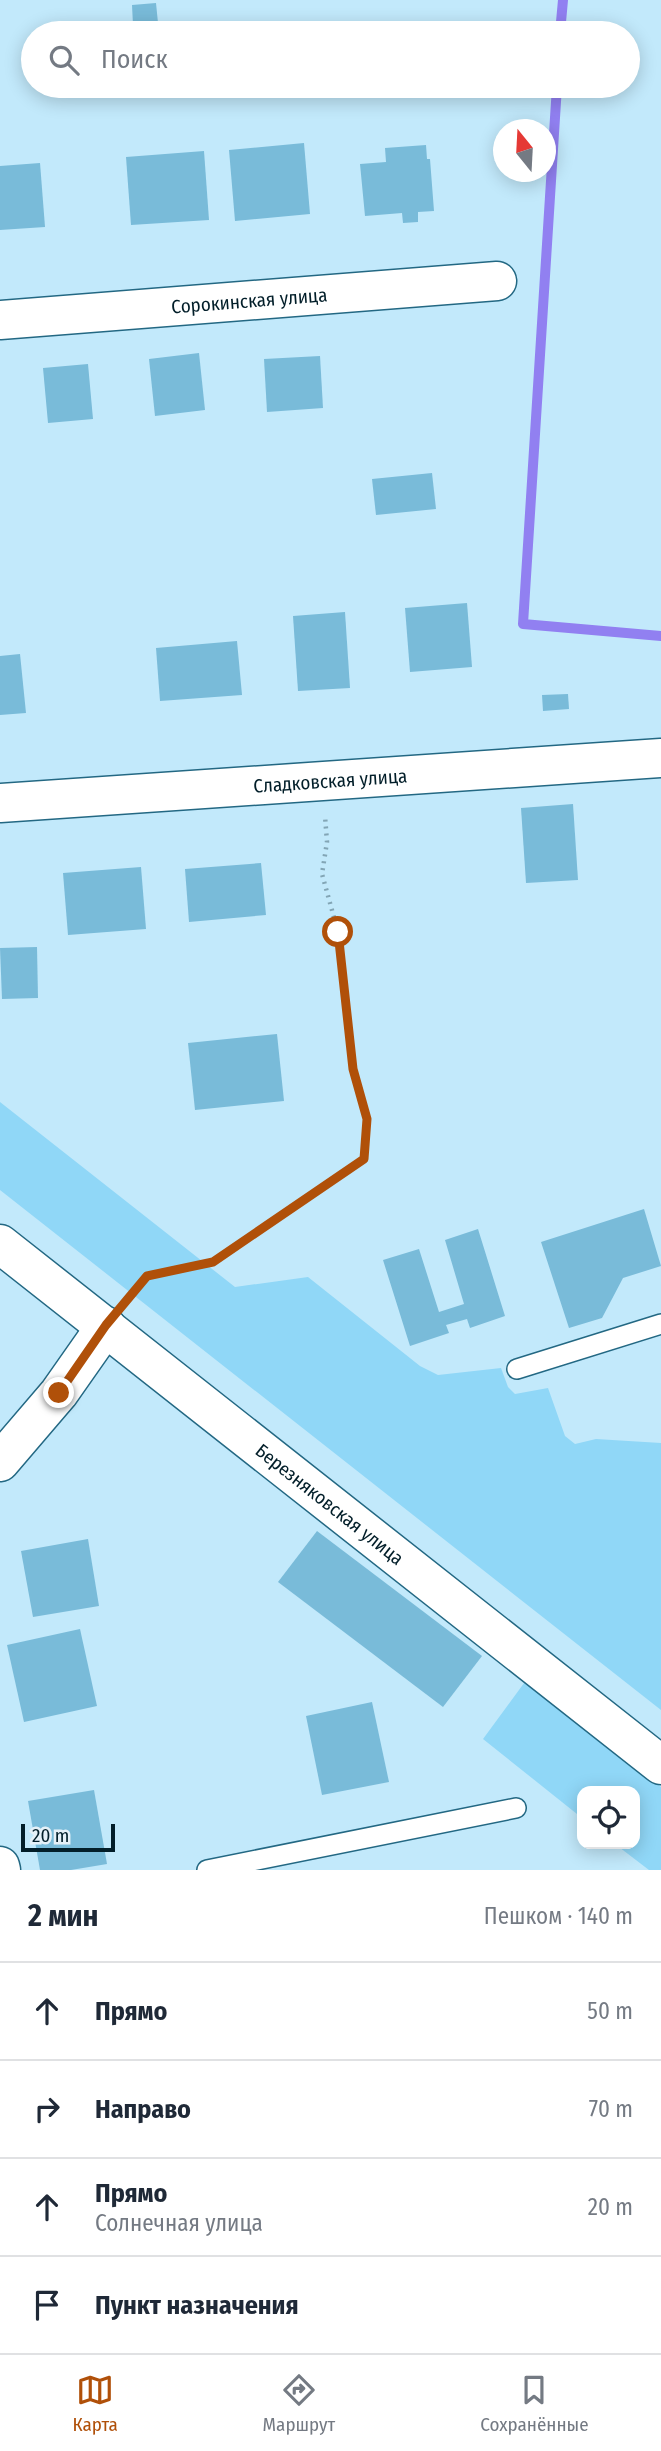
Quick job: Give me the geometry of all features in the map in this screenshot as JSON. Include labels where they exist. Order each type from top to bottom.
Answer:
[{"type":"street","name":"Сорокинская улица","points":[[0,320],[498,281]]},
{"type":"street","name":"Сладковская улица","points":[[0,803],[661,758]]},
{"type":"street","name":"Березняковская улица","points":[[0,1244],[661,1765]]},
{"type":"street","points":[[0,1462],[59,1393],[106,1325]]},
{"type":"lane","points":[[517,1369],[661,1324]]},
{"type":"lane","points":[[207,1870],[516,1808]]},
{"type":"path","points":[[106,1325],[147,1276],[213,1262],[364,1159],[367,1119],[353,1069],[338,932],[323,874],[327,842],[322,781]]},
{"type":"shaded area","points":[[0,1102],[235,1287],[308,1277],[420,1366],[438,1375],[501,1368],[508,1387],[515,1394],[548,1388],[565,1436],[575,1444],[596,1439],[661,1443],[661,1710],[0,1190]]},
{"type":"shaded area","points":[[527,1679],[661,1787],[661,1870],[649,1870],[622,1849],[640,1849],[640,1786],[577,1786],[577,1814],[483,1739]]},
{"type":"building","points":[[156,3],[158,21],[133,21],[132,5]]},
{"type":"building","points":[[304,143],[310,214],[235,221],[229,150]]},
{"type":"building","points":[[426,145],[427,159],[430,159],[434,211],[418,212],[418,222],[403,223],[402,213],[365,216],[360,164],[386,162],[385,148]]},
{"type":"building","points":[[204,151],[209,220],[131,225],[126,157]]},
{"type":"building","points":[[40,163],[45,227],[0,230],[0,166]]},
{"type":"building","points":[[199,353],[205,410],[155,416],[149,359]]},
{"type":"building","points":[[320,356],[323,408],[267,412],[264,359]]},
{"type":"building","points":[[88,364],[93,419],[48,423],[43,368]]},
{"type":"building","points":[[432,473],[436,509],[376,515],[372,479]]},
{"type":"building","points":[[467,603],[472,667],[410,672],[405,608]]},
{"type":"building","points":[[345,612],[350,688],[298,691],[293,616]]},
{"type":"building","points":[[237,641],[242,695],[160,701],[156,648]]},
{"type":"building","points":[[20,654],[26,713],[0,715],[0,656]]},
{"type":"building","points":[[568,694],[569,709],[543,711],[542,695]]},
{"type":"building","points":[[573,804],[578,880],[526,883],[521,808]]},
{"type":"building","points":[[261,863],[266,915],[189,922],[185,869]]},
{"type":"building","points":[[141,867],[146,929],[68,935],[63,873]]},
{"type":"building","points":[[37,947],[38,998],[2,999],[0,948]]},
{"type":"building","points":[[277,1034],[284,1101],[195,1110],[188,1043]]},
{"type":"building","points":[[644,1209],[661,1266],[623,1278],[602,1318],[569,1328],[541,1242]]},
{"type":"building","points":[[478,1229],[505,1316],[470,1328],[467,1319],[446,1325],[449,1333],[410,1346],[383,1260],[419,1249],[439,1312],[464,1304],[445,1240]]},
{"type":"building","points":[[317,1531],[482,1656],[443,1707],[278,1582]]},
{"type":"building","points":[[88,1539],[99,1606],[33,1617],[21,1551]]},
{"type":"building","points":[[80,1629],[97,1706],[24,1722],[7,1645]]},
{"type":"building","points":[[372,1702],[389,1782],[322,1795],[306,1716]]},
{"type":"building","points":[[94,1790],[107,1864],[71,1870],[40,1870],[28,1801]]},
{"type":"waterway","points":[[561,21],[563,0]]},
{"type":"waterway","points":[[556,98],[523,624],[661,636]]},
{"type":"route","points":[[59,1393],[106,1325],[147,1276],[213,1262],[364,1159],[367,1119],[353,1069],[338,932]]}]
